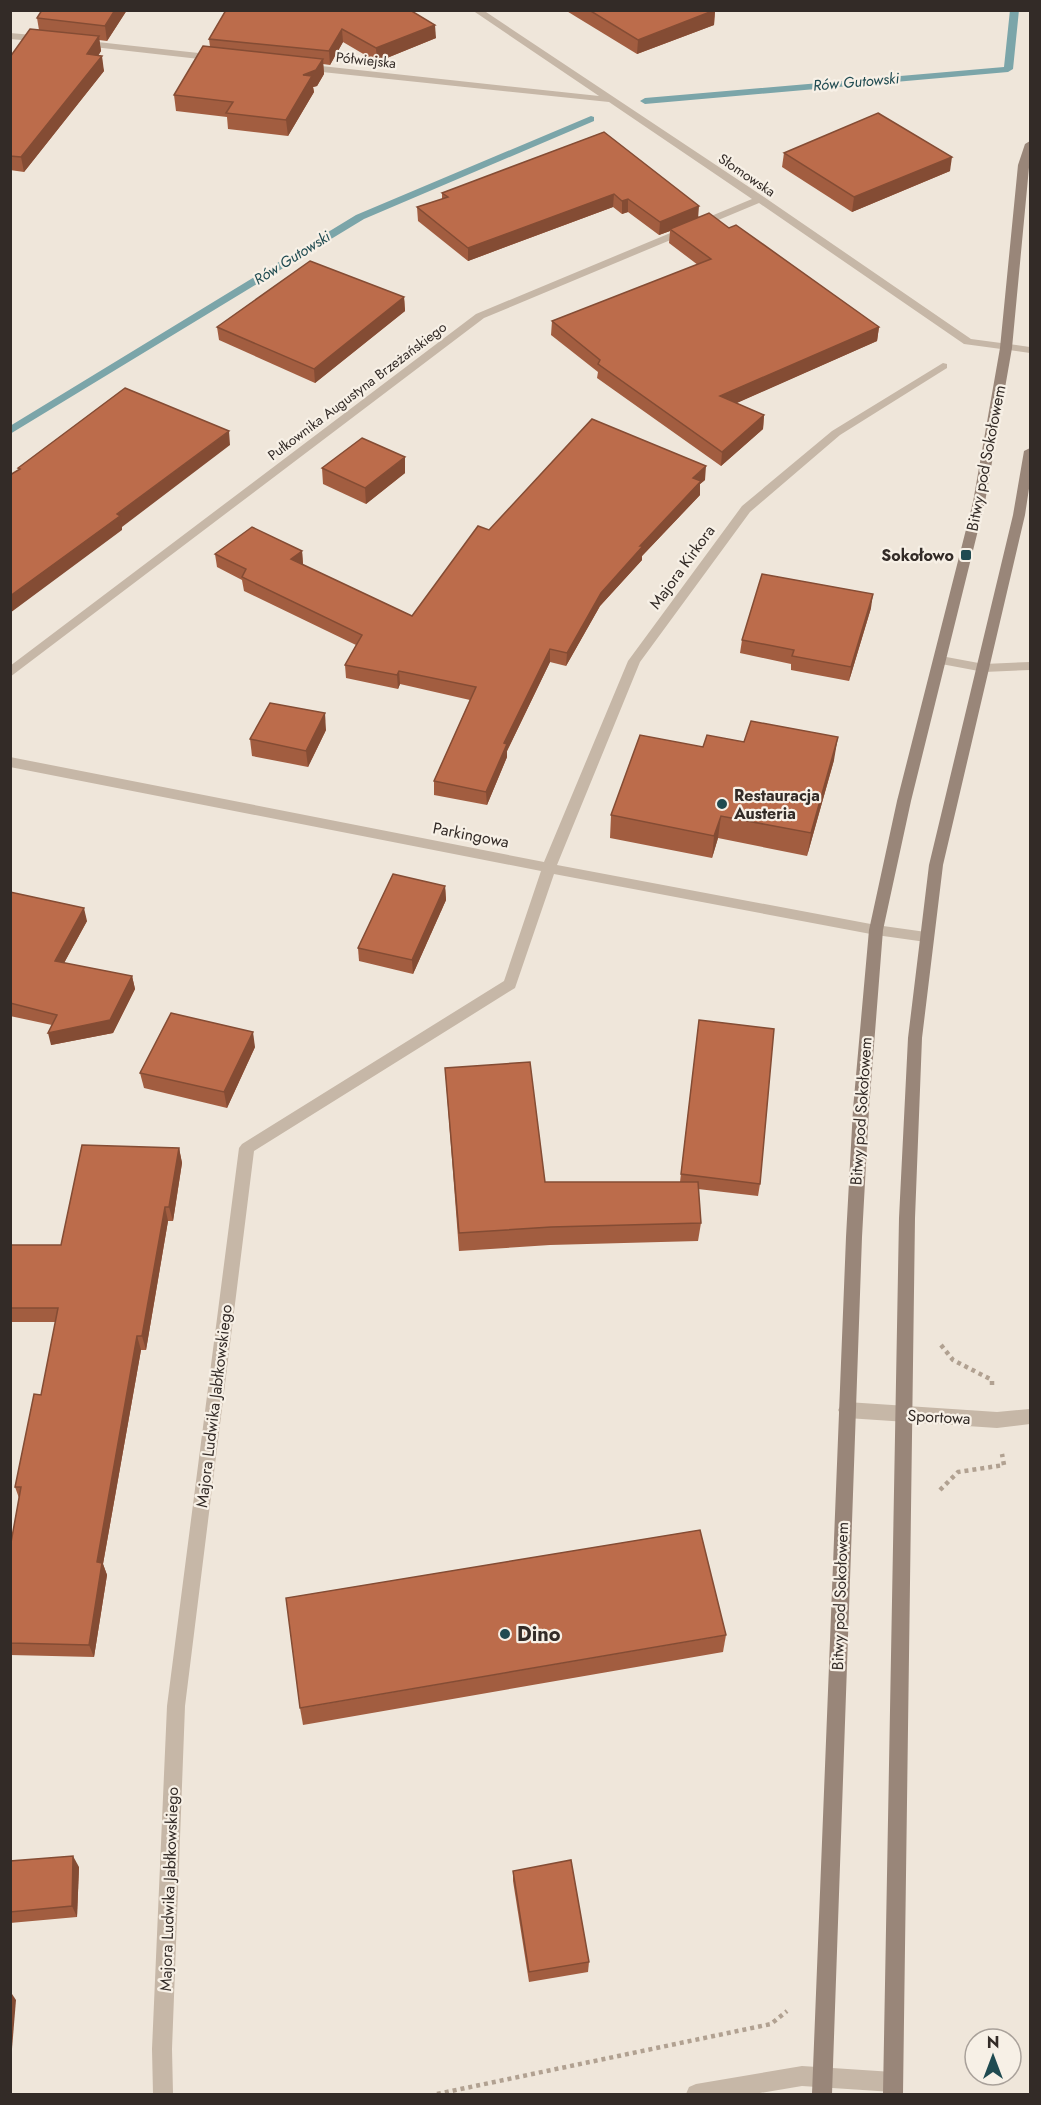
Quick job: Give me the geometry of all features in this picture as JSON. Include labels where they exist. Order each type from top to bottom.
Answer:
[{"type":"street","name":"Słomowska","points":[[476,10],[968,342],[1030,350]]},
{"type":"street","points":[[10,36],[58,41]]},
{"type":"street","points":[[69,42],[222,58]]},
{"type":"street","name":"Półwiejska","points":[[293,66],[610,100]]},
{"type":"street","name":"Bitwy pod Sokołowem","points":[[822,2086],[847,1410],[861,1110],[876,930],[896,833],[979,502],[1006,348],[1023,165],[1030,144]]},
{"type":"street","name":"Pułkownika Augustyna Brzeżańskiego","points":[[10,674],[480,316],[760,200]]},
{"type":"street","name":"Majora Kirkora","points":[[549,868],[634,661],[746,509],[836,433],[943,366]]},
{"type":"street","points":[[696,2094],[802,2076],[822,2086],[893,2088],[907,1218],[914,1060],[936,864],[1019,515],[1030,451]]},
{"type":"street","points":[[941,660],[984,668],[1030,666]]},
{"type":"street","name":"Parkingowa","points":[[10,762],[549,868],[876,930],[926,937]]},
{"type":"street","name":"Majora Ludwika Jabłkowskiego","points":[[163,2094],[162,2049],[176,1706],[247,1148],[510,984],[549,868]]},
{"type":"street","name":"Sportowa","points":[[847,1410],[997,1420],[1030,1417]]},
{"type":"path","points":[[934,1337],[953,1360],[992,1380],[1004,1465],[958,1472],[935,1494]]},
{"type":"path","points":[[437,2094],[771,2024],[786,2014],[789,2003]]},
{"type":"building","points":[[42,10],[115,10],[105,26],[37,18]]},
{"type":"building","points":[[226,10],[410,10],[435,25],[376,48],[342,29],[329,51],[209,39]]},
{"type":"building","points":[[589,10],[715,10],[638,40]]},
{"type":"building","points":[[30,29],[99,36],[87,54],[102,56],[21,157],[10,156],[10,57]]},
{"type":"building","points":[[203,46],[323,59],[316,70],[303,75],[312,76],[286,120],[226,113],[233,102],[174,95]]},
{"type":"building","points":[[878,113],[952,157],[854,197],[784,153]]},
{"type":"building","points":[[604,132],[699,206],[660,222],[628,199],[622,201],[614,194],[468,248],[417,207],[448,197],[442,193]]},
{"type":"building","points":[[709,213],[729,228],[736,225],[879,327],[720,396],[764,415],[722,452],[598,364],[600,360],[552,321],[711,259],[670,229]]},
{"type":"building","points":[[310,261],[404,297],[314,369],[217,327]]},
{"type":"building","points":[[125,388],[229,431],[117,514],[120,516],[10,596],[10,475]]},
{"type":"building","points":[[592,419],[706,466],[693,478],[701,481],[640,546],[643,546],[601,593],[567,653],[550,649],[504,743],[507,744],[486,792],[434,781],[476,687],[399,671],[397,675],[345,665],[362,635],[242,577],[246,569],[215,554],[252,527],[302,551],[291,559],[412,616],[478,526],[489,530]]},
{"type":"building","points":[[362,438],[405,457],[365,488],[322,468]]},
{"type":"building","points":[[762,574],[873,594],[851,667],[792,656],[794,650],[742,640]]},
{"type":"building","points":[[270,703],[325,713],[306,751],[250,739]]},
{"type":"building","name":"Restauracja Austeria","points":[[751,721],[838,737],[811,833],[721,816],[714,836],[611,815],[640,735],[703,747],[707,735],[744,742]]},
{"type":"building","points":[[393,874],[445,886],[412,960],[358,948]]},
{"type":"building","points":[[10,892],[84,908],[55,961],[132,976],[110,1020],[48,1033],[57,1015],[10,1003]]},
{"type":"building","points":[[171,1013],[253,1032],[224,1092],[140,1073]]},
{"type":"building","points":[[699,1020],[774,1029],[760,1184],[681,1174]]},
{"type":"building","points":[[530,1062],[545,1182],[698,1182],[701,1223],[551,1227],[459,1233],[445,1068]]},
{"type":"building","points":[[82,1145],[179,1148],[169,1207],[165,1207],[142,1336],[137,1336],[97,1562],[102,1563],[89,1645],[10,1643],[10,1548],[21,1487],[15,1487],[34,1394],[41,1395],[58,1308],[10,1308],[10,1245],[61,1245]]},
{"type":"building","name":"Dino","points":[[700,1530],[726,1635],[300,1708],[286,1598]]},
{"type":"building","points":[[73,1856],[72,1906],[10,1912],[10,1861]]},
{"type":"building","points":[[571,1860],[589,1962],[529,1972],[513,1871]]},
{"type":"waterway","name":"Rów Gutowski","points":[[645,101],[1008,69],[1015,10]]},
{"type":"waterway","name":"Rów Gutowski","points":[[10,431],[360,217],[591,119]]},
{"type":"place","name":"Sokołowo","points":[[966,555]]},
{"type":"place","name":"Restauracja Austeria","points":[[722,804]]},
{"type":"place","name":"Dino","points":[[505,1634]]}]
